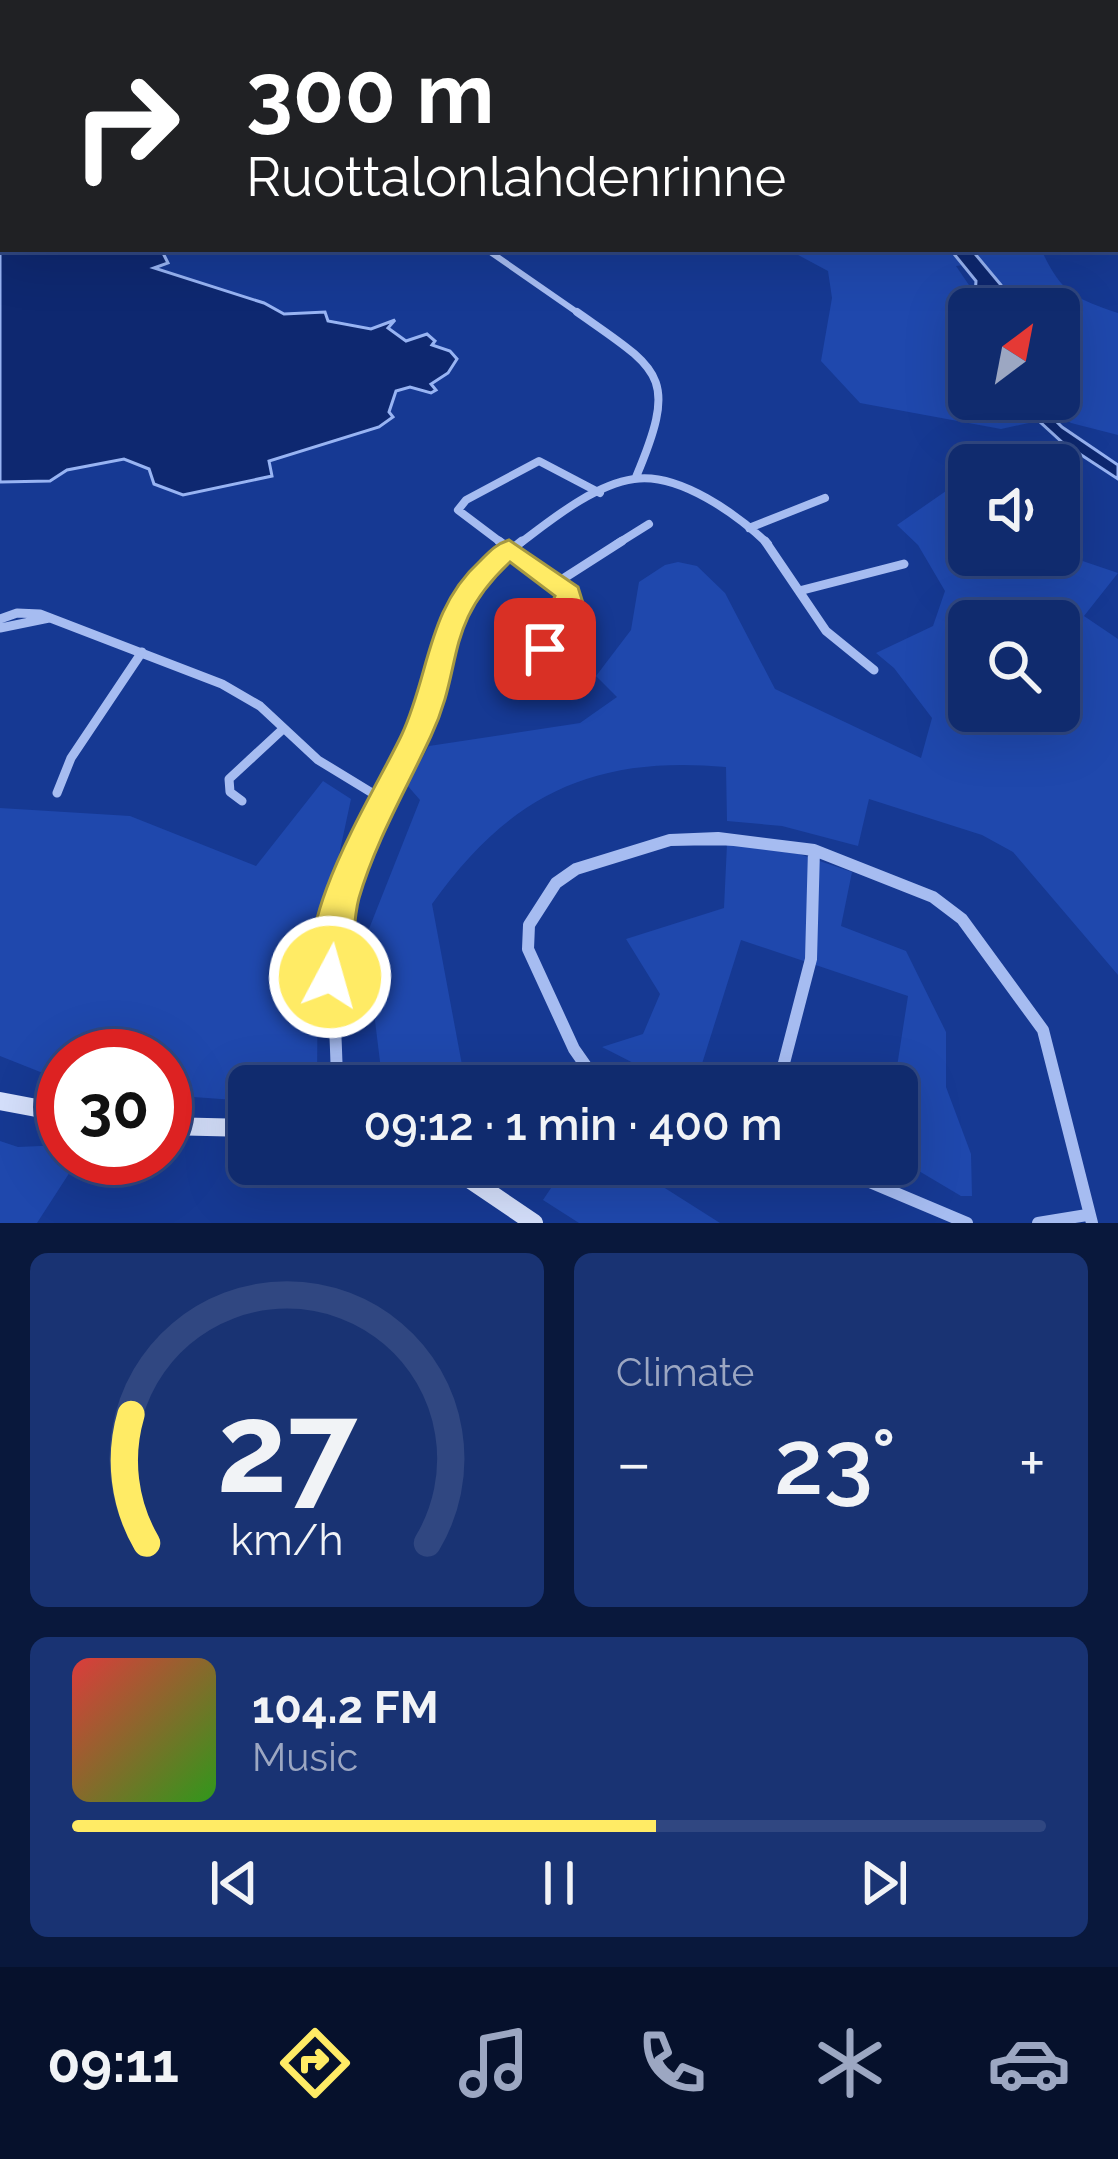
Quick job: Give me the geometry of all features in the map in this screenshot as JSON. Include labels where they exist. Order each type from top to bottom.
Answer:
[{"type":"street","points":[[490,252],[653,370],[662,400],[636,477]]},
{"type":"street","points":[[544,664],[559,617],[569,603],[568,593],[459,513],[470,498],[543,461],[600,494]]},
{"type":"street","points":[[337,1065],[330,954],[334,926],[382,799],[419,731],[457,604],[509,548],[636,477],[682,492],[749,528],[778,556],[832,642],[874,670]]},
{"type":"street","points":[[749,528],[825,498]]},
{"type":"street","points":[[558,582],[649,524]]},
{"type":"street","points":[[800,592],[904,564]]},
{"type":"street","points":[[0,619],[28,612],[49,618],[222,684],[260,706],[318,760],[382,799]]},
{"type":"street","points":[[0,628],[49,618]]},
{"type":"street","points":[[57,793],[71,758],[142,652]]},
{"type":"street","points":[[242,801],[230,792],[229,779],[283,728]]},
{"type":"street","points":[[585,1065],[528,949],[529,925],[556,883],[577,869],[670,840],[718,838],[814,850],[933,896],[962,919],[1043,1030],[1090,1219],[1038,1223]]},
{"type":"street","points":[[783,1065],[811,959],[814,850]]},
{"type":"street","points":[[0,1101],[36,1108]]},
{"type":"street","points":[[192,1127],[228,1128]]},
{"type":"street","points":[[478,1185],[534,1223]]},
{"type":"street","points":[[877,1185],[968,1223]]},
{"type":"shaded area","points":[[0,252],[166,252],[168,263],[154,268],[264,303],[284,314],[325,312],[328,321],[371,329],[395,320],[388,328],[406,341],[427,334],[435,341],[432,345],[457,359],[448,373],[431,384],[436,390],[431,393],[410,387],[396,391],[389,412],[393,417],[379,427],[269,461],[272,476],[183,495],[154,484],[149,469],[124,459],[67,470],[50,481],[0,482]]},
{"type":"shaded area","points":[[793,252],[1043,252],[1066,288],[1002,288],[979,263],[956,266],[971,288],[948,288],[948,419],[860,403],[821,361],[832,298],[828,271]]},
{"type":"shaded area","points":[[952,252],[974,252],[1001,285],[976,288],[976,281]]},
{"type":"shaded area","points":[[1080,298],[1118,313],[1118,435],[1066,420],[1080,420]]},
{"type":"shaded area","points":[[952,420],[1029,423],[1001,429]]},
{"type":"shaded area","points":[[1038,420],[1055,420],[1118,465],[1118,479],[1080,454],[1080,444],[1063,443]]},
{"type":"shaded area","points":[[948,490],[948,576],[1080,576],[1080,560],[1118,573],[1084,616],[1118,639],[1118,975],[1013,852],[982,835],[869,799],[858,846],[782,826],[727,821],[726,767],[634,768],[558,790],[492,835],[462,866],[432,904],[462,1065],[380,1065],[365,939],[420,800],[407,785],[429,746],[580,723],[617,697],[596,676],[631,630],[639,582],[678,562],[697,566],[725,593],[775,689],[921,758],[932,718],[894,668],[876,653],[933,626],[945,591],[918,545],[897,525]]},
{"type":"shaded area","points":[[323,781],[351,799],[318,953],[317,1065],[228,1065],[228,1100],[192,1097],[192,1029],[36,1029],[36,1070],[0,1056],[0,808],[130,816],[256,866]]},
{"type":"shaded area","points":[[727,844],[799,854],[852,872],[841,926],[906,951],[946,1032],[946,1087],[971,1154],[972,1196],[961,1196],[918,1170],[918,1065],[897,1065],[908,996],[741,940],[702,1065],[637,1065],[602,1047],[643,1034],[660,994],[626,939],[724,908]]},
{"type":"shaded area","points":[[0,1141],[36,1146],[36,1185],[62,1185],[37,1223],[0,1223]]},
{"type":"shaded area","points":[[553,1185],[660,1185],[720,1223],[579,1223],[543,1200]]},
{"type":"route","points":[[330,977],[334,926],[344,890],[374,814],[419,731],[451,616],[475,580],[509,548],[558,582],[570,597],[545,649]]}]
